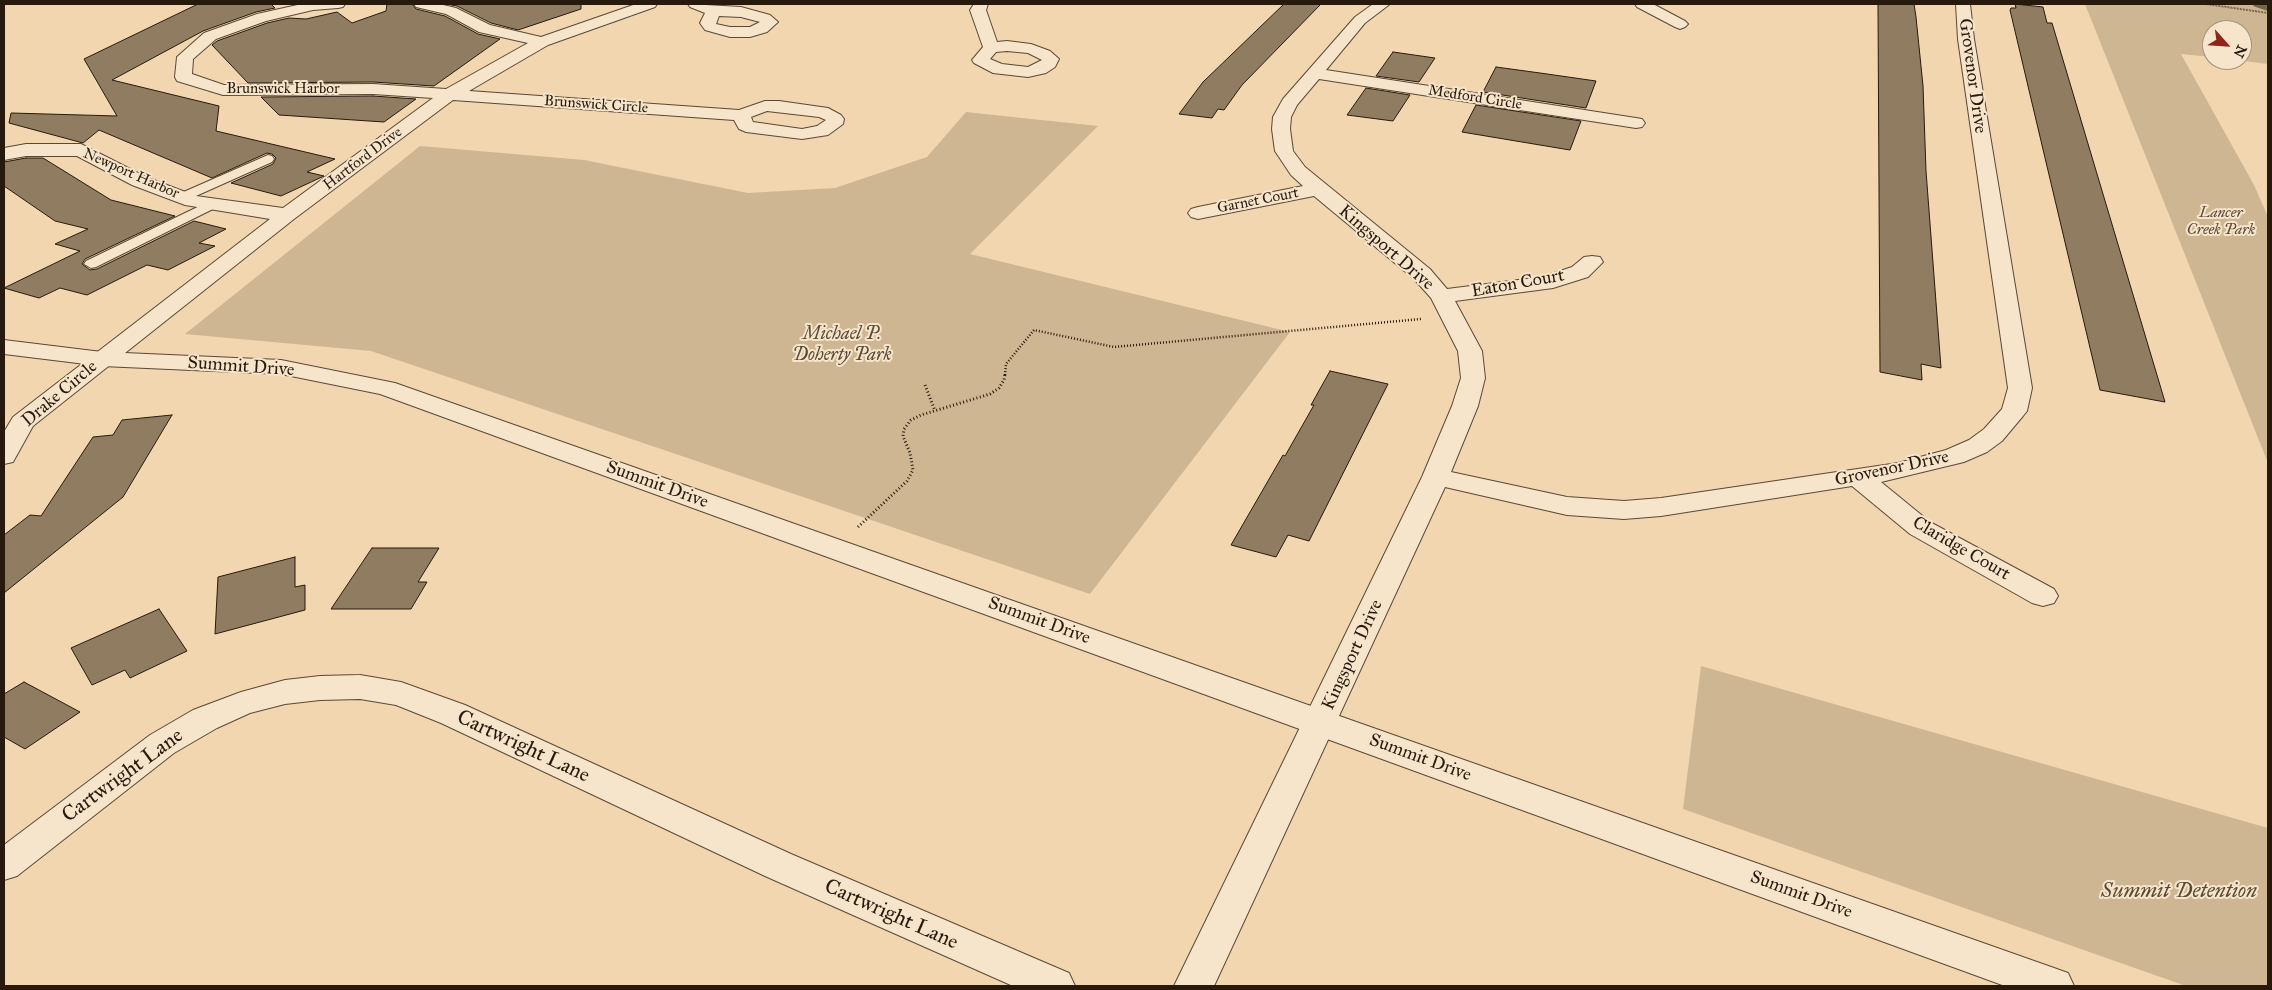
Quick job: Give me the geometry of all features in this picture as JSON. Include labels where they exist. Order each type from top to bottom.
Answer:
[{"type":"street","name":"Brunswick Harbor","points":[[338,4],[299,6],[210,36],[185,58],[183,77],[223,90],[373,89],[450,94]]},
{"type":"street","points":[[421,4],[451,11],[485,29],[542,42]]},
{"type":"street","name":"Hartford Drive","points":[[102,358],[287,215],[450,94],[542,42],[650,4]]},
{"type":"street","points":[[695,4],[714,11]]},
{"type":"street","points":[[981,4],[978,10],[991,48]]},
{"type":"street","name":"Kingsport Drive","points":[[1194,986],[1436,477],[1465,406],[1473,378],[1470,351],[1441,296],[1422,274],[1298,171],[1284,151],[1280,129],[1282,117],[1289,103],[1360,20],[1383,4]]},
{"type":"street","points":[[1642,4],[1680,24]]},
{"type":"street","name":"Grovenor Drive","points":[[1436,477],[1567,506],[1624,510],[1670,505],[1899,471],[1956,456],[1978,446],[2007,420],[2018,399],[2020,388],[1966,39],[1963,4]]},
{"type":"street","name":"Medford Circle","points":[[1315,73],[1636,123]]},
{"type":"street","name":"Brunswick Circle","points":[[450,94],[741,115]]},
{"type":"street","name":"Newport Harbor","points":[[4,154],[26,150],[81,150],[139,181],[183,197],[212,204],[287,215]]},
{"type":"street","name":"Garnet Court","points":[[1198,212],[1318,189]]},
{"type":"street","name":"Eaton Court","points":[[1441,296],[1545,283],[1580,272],[1592,262]]},
{"type":"street","name":"Summit Drive","points":[[4,347],[102,358],[281,367],[386,388],[2054,986]]},
{"type":"street","name":"Drake Circle","points":[[4,456],[22,422],[102,358]]},
{"type":"street","name":"Claridge Court","points":[[1859,478],[1920,528],[2043,596]]},
{"type":"street","name":"Cartwright Lane","points":[[4,864],[162,744],[205,719],[241,704],[285,692],[320,688],[360,687],[401,694],[453,714],[778,865],[1054,986]]},
{"type":"lane","points":[[183,197],[268,159]]},
{"type":"lane","points":[[91,264],[212,204]]},
{"type":"path","points":[[2206,4],[2268,12]]},
{"type":"path","points":[[858,527],[907,481],[913,470],[910,453],[903,436],[904,429],[911,420],[990,394],[999,388],[1004,380],[1006,364],[1034,330],[1114,347],[1421,319]]},
{"type":"path","points":[[925,385],[935,411]]},
{"type":"green space","name":"Lancer Creek Park","points":[[2085,4],[2268,4],[2268,64],[2252,62],[2252,20],[2202,20],[2202,56],[2181,54],[2254,185],[2268,217],[2268,463]]},
{"type":"green space","name":"Michael P. Doherty Park","points":[[966,112],[1098,126],[970,254],[1290,332],[1090,594],[371,351],[185,334],[420,146],[584,160],[748,193],[835,188],[927,157]]},
{"type":"green space","name":"Summit Detention","points":[[1701,666],[2268,828],[2268,986],[2186,986],[1683,809]]},
{"type":"building","points":[[198,4],[271,4],[275,8],[256,12],[203,31],[112,80],[219,106],[216,131],[335,159],[307,172],[324,176],[281,196],[231,183],[273,164],[276,158],[272,154],[267,153],[212,178],[99,130],[83,143],[9,123],[11,113],[117,116],[84,59]]},
{"type":"building","points":[[387,4],[412,4],[416,9],[445,16],[478,34],[500,39],[434,86],[373,82],[248,83],[212,45],[217,41],[267,23],[289,18],[306,19],[337,12],[352,23],[386,11]]},
{"type":"building","points":[[446,4],[581,4],[581,9],[518,30],[491,23],[457,6]]},
{"type":"building","points":[[1284,4],[1321,4],[1242,85],[1224,110],[1218,109],[1212,118],[1179,114],[1203,82]]},
{"type":"building","points":[[1878,4],[1914,4],[1916,17],[1923,86],[1926,171],[1941,368],[1921,364],[1922,380],[1880,372]]},
{"type":"building","points":[[2015,4],[2043,7],[2047,23],[2052,23],[2165,402],[2100,390],[2010,10],[2011,8],[2016,8]]},
{"type":"building","points":[[1393,52],[1435,58],[1419,82],[1376,76]]},
{"type":"building","points":[[1496,67],[1596,81],[1586,108],[1483,92]]},
{"type":"building","points":[[1366,88],[1410,95],[1393,121],[1347,115]]},
{"type":"building","points":[[373,96],[416,99],[384,122],[279,115],[261,97]]},
{"type":"building","points":[[1476,105],[1581,121],[1570,150],[1462,132]]},
{"type":"building","points":[[26,158],[43,158],[111,200],[175,216],[85,259],[82,264],[90,270],[97,269],[194,221],[226,229],[199,243],[215,246],[168,270],[147,265],[87,295],[60,288],[39,298],[4,288],[80,251],[55,244],[88,229],[55,221],[4,186],[4,162]]},
{"type":"building","points":[[1330,371],[1388,384],[1309,541],[1288,535],[1276,557],[1231,545],[1283,455],[1285,456],[1314,405],[1311,405]]},
{"type":"building","points":[[172,415],[123,497],[4,593],[4,535],[30,515],[41,516],[93,437],[113,435],[122,420]]},
{"type":"building","points":[[372,548],[439,548],[418,582],[427,582],[411,609],[331,609]]},
{"type":"building","points":[[295,557],[295,587],[305,585],[305,610],[215,634],[218,577]]},
{"type":"building","points":[[159,609],[187,651],[130,678],[125,670],[92,685],[71,648]]},
{"type":"building","points":[[24,682],[80,712],[25,749],[4,737],[4,694]]},
{"type":"waterway","points":[[2256,4],[2268,8]]}]
